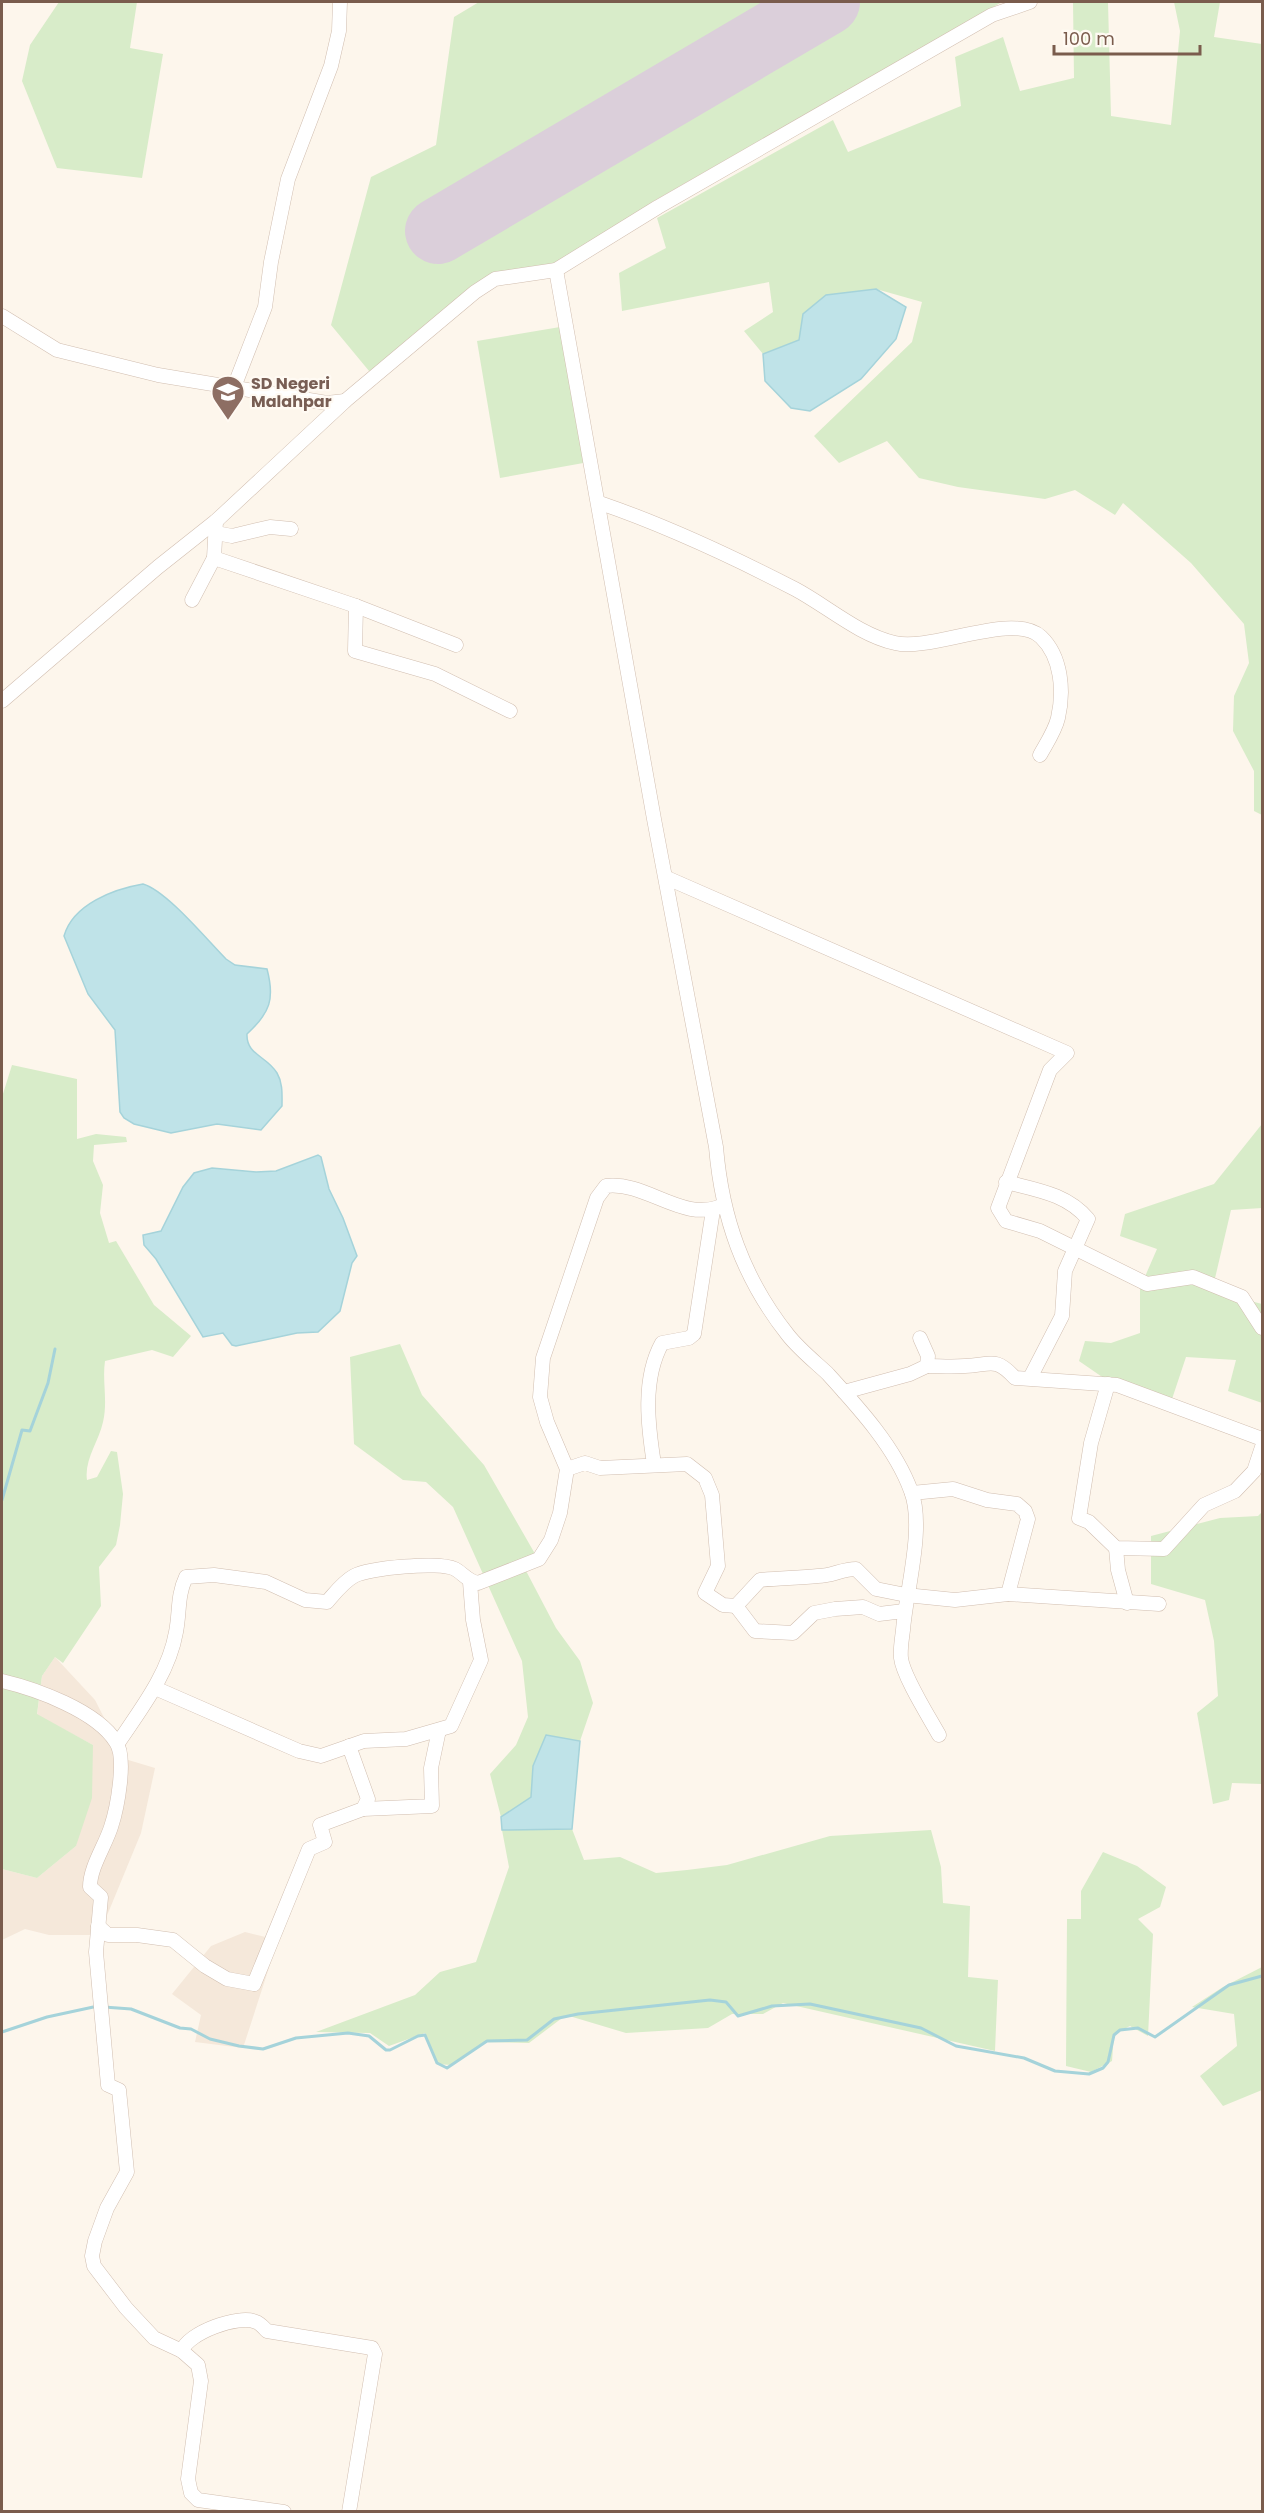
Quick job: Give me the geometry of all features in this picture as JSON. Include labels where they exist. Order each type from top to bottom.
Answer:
[{"type":"street","points":[[234,387],[266,307],[271,262],[288,179],[331,66],[339,31],[340,2]]},
{"type":"street","points":[[2,700],[149,574],[216,527],[345,401],[457,304],[495,279],[556,270],[658,207],[992,15],[1030,2]]},
{"type":"street","points":[[556,270],[600,503],[654,819],[667,878],[716,1147],[718,1208],[694,1334],[689,1338],[662,1343],[656,1353],[650,1388],[648,1427],[654,1464]]},
{"type":"street","points":[[2,316],[57,350],[158,375],[327,403],[345,401]]},
{"type":"street","points":[[600,503],[658,523],[733,558],[870,633],[896,644],[919,643],[1006,628],[1035,633],[1054,654],[1061,686],[1058,720],[1040,755]]},
{"type":"street","points":[[216,527],[232,536],[270,527],[291,529]]},
{"type":"street","points":[[192,600],[214,558],[216,527]]},
{"type":"street","points":[[214,558],[356,606],[456,645]]},
{"type":"street","points":[[356,606],[355,651],[435,674],[510,711]]},
{"type":"street","points":[[667,878],[1068,1053],[1050,1070],[1006,1182],[998,1208],[1006,1221],[1040,1231],[1146,1284],[1193,1277],[1242,1297],[1263,1328]]},
{"type":"street","points":[[1006,1182],[1061,1197],[1077,1206],[1088,1219],[1065,1271],[1062,1316],[1030,1378]]},
{"type":"street","points":[[118,1743],[155,1688],[176,1633],[179,1593],[186,1577],[214,1575],[266,1582],[305,1600],[327,1602],[355,1576],[371,1572],[427,1566],[454,1568],[470,1582],[478,1583],[539,1559],[551,1540],[560,1514],[567,1469],[547,1422],[540,1397],[543,1358],[597,1198],[606,1186],[623,1185],[691,1211],[718,1208]]},
{"type":"street","points":[[718,1208],[737,1250],[769,1307],[789,1336],[844,1392],[898,1461],[912,1493],[916,1530],[904,1611],[901,1658],[939,1735]]},
{"type":"street","points":[[920,1338],[928,1356],[927,1366]]},
{"type":"street","points":[[844,1392],[910,1374],[927,1366],[966,1366],[990,1362],[1004,1366],[1016,1378],[1108,1384],[1134,1389],[1263,1439]]},
{"type":"street","points":[[1108,1384],[1091,1443],[1079,1518],[1089,1522],[1116,1548],[1118,1570],[1127,1603]]},
{"type":"street","points":[[1116,1548],[1164,1549],[1204,1505],[1235,1491],[1254,1471],[1263,1447]]},
{"type":"street","points":[[567,1469],[585,1463],[600,1468],[687,1464],[705,1478],[712,1495],[718,1566],[705,1593],[723,1605],[736,1606],[755,1631],[792,1633],[814,1613],[835,1609],[863,1606],[879,1614],[904,1611]]},
{"type":"street","points":[[912,1493],[953,1489],[987,1500],[1017,1504],[1025,1511],[1028,1519],[1008,1594]]},
{"type":"street","points":[[736,1606],[760,1580],[820,1576],[843,1569],[856,1569],[876,1589],[906,1595],[955,1600],[1008,1594],[1159,1604]]},
{"type":"street","points":[[155,1688],[299,1751],[321,1755],[364,1741],[406,1740],[451,1726],[481,1660],[473,1620],[470,1582]]},
{"type":"street","points":[[2,1680],[20,1685],[94,1718],[118,1743],[121,1769],[112,1825],[90,1887],[101,1897],[96,1952],[100,2006],[108,2085],[119,2090],[127,2172],[107,2208],[95,2241],[92,2256],[94,2266],[126,2308],[154,2338],[182,2351],[198,2365],[201,2380],[188,2479],[191,2493],[198,2500],[284,2511]]},
{"type":"street","points":[[98,1926],[108,1935],[137,1935],[173,1940],[227,1979],[254,1984],[309,1849],[326,1842],[320,1825],[363,1809],[432,1806],[430,1768],[439,1730]]},
{"type":"street","points":[[349,1746],[368,1799],[363,1809]]},
{"type":"street","points":[[182,2351],[184,2344],[200,2332],[243,2319],[257,2322],[267,2331],[372,2348],[375,2354],[349,2511]]},
{"type":"shaded area","points":[[55,1657],[95,1700],[125,1759],[155,1768],[141,1833],[99,1935],[49,1935],[25,1929],[2,1940],[2,1869],[37,1878],[76,1846],[93,1745],[37,1715],[42,1676]]},
{"type":"shaded area","points":[[245,1932],[278,1940],[243,2048],[195,2042],[201,2015],[172,1994],[211,1946]]},
{"type":"green space","points":[[59,2],[137,2],[130,48],[163,54],[142,178],[57,168],[22,81],[30,45]]},
{"type":"green space","points":[[479,2],[806,2],[693,68],[674,64],[629,90],[636,102],[484,191],[470,184],[426,210],[451,254],[496,228],[497,212],[648,123],[656,135],[700,108],[706,89],[854,2],[1002,2],[652,202],[561,270],[485,283],[374,377],[331,325],[371,177],[436,145],[454,17]]},
{"type":"green space","points":[[1073,2],[1108,2],[1111,116],[1171,125],[1180,31],[1174,2],[1220,2],[1214,37],[1262,44],[1262,815],[1254,811],[1254,771],[1233,731],[1234,696],[1249,663],[1244,624],[1191,563],[1123,503],[1115,515],[1075,490],[1045,499],[958,487],[919,478],[887,441],[839,463],[814,436],[912,342],[922,302],[876,289],[803,314],[799,340],[763,354],[744,331],[773,312],[769,282],[622,311],[619,273],[666,248],[657,218],[833,120],[848,152],[961,106],[955,57],[1003,37],[1020,91],[1074,78]]},
{"type":"green space","points":[[566,326],[589,462],[500,478],[477,341]]},
{"type":"green space","points":[[12,1065],[77,1079],[77,1139],[96,1134],[126,1137],[127,1142],[94,1145],[93,1161],[103,1185],[100,1213],[109,1243],[116,1241],[154,1305],[191,1336],[173,1357],[152,1350],[105,1361],[104,1414],[88,1465],[87,1480],[97,1477],[111,1451],[117,1452],[123,1494],[120,1525],[116,1545],[99,1567],[101,1606],[63,1663],[55,1657],[42,1676],[37,1714],[93,1745],[92,1798],[76,1846],[37,1878],[2,1869],[2,1097]]},
{"type":"green space","points":[[1262,1124],[1262,1208],[1231,1210],[1212,1291],[1262,1304],[1262,1403],[1228,1391],[1236,1360],[1186,1357],[1170,1405],[1124,1392],[1079,1361],[1085,1341],[1111,1343],[1140,1333],[1140,1288],[1157,1249],[1120,1236],[1125,1214],[1214,1184]]},
{"type":"green space","points":[[400,1344],[422,1395],[484,1465],[538,1559],[524,1567],[556,1628],[580,1661],[593,1703],[580,1741],[546,1735],[533,1766],[531,1797],[501,1817],[490,1774],[516,1745],[528,1717],[522,1661],[453,1507],[426,1482],[403,1480],[354,1444],[350,1357]]},
{"type":"green space","points":[[1262,1512],[1262,1784],[1232,1783],[1229,1800],[1213,1804],[1197,1713],[1218,1696],[1214,1641],[1205,1600],[1151,1584],[1151,1536],[1220,1518],[1258,1516]]},
{"type":"green space","points":[[572,1829],[584,1860],[620,1857],[656,1873],[727,1865],[830,1836],[931,1830],[941,1867],[943,1903],[970,1906],[968,1977],[998,1980],[995,2051],[783,2003],[763,2014],[732,2014],[708,2028],[626,2033],[566,2015],[529,2043],[484,2042],[451,2065],[436,2064],[425,2033],[389,2046],[370,2033],[316,2032],[415,1995],[440,1972],[476,1962],[509,1867],[502,1830]]},
{"type":"green space","points":[[1103,1852],[1137,1866],[1166,1887],[1160,1907],[1138,1919],[1153,1934],[1148,2036],[1130,2026],[1114,2034],[1112,2061],[1091,2072],[1066,2066],[1067,1919],[1081,1919],[1081,1891]]},
{"type":"green space","points":[[1262,1967],[1262,2090],[1223,2106],[1200,2076],[1237,2046],[1234,2014],[1192,2007],[1223,1987]]},
{"type":"water","points":[[876,289],[906,307],[896,339],[861,379],[810,411],[791,408],[765,381],[763,354],[799,340],[803,314],[826,295]]},
{"type":"water","points":[[143,884],[153,888],[175,906],[226,959],[235,965],[267,969],[270,989],[269,1005],[261,1019],[247,1034],[250,1047],[273,1067],[279,1077],[282,1106],[261,1130],[217,1124],[171,1133],[134,1124],[124,1118],[120,1112],[115,1030],[88,994],[64,936],[76,915],[85,907],[108,894]]},
{"type":"water","points":[[318,1155],[321,1157],[329,1189],[357,1256],[352,1263],[340,1311],[318,1332],[297,1333],[236,1346],[232,1345],[223,1333],[203,1337],[156,1259],[144,1245],[143,1235],[161,1231],[183,1187],[194,1173],[212,1168],[256,1172],[276,1171]]},
{"type":"water","points":[[546,1735],[580,1741],[572,1829],[502,1830],[501,1817],[531,1797],[533,1766]]},
{"type":"waterway","points":[[2,1500],[22,1430],[30,1431],[48,1383],[55,1349]]},
{"type":"waterway","points":[[104,2007],[131,2009],[180,2028],[191,2029],[210,2039],[263,2049],[296,2038],[348,2033],[369,2036],[386,2050],[390,2050],[418,2036],[425,2035],[437,2063],[447,2068],[487,2041],[527,2040],[554,2019],[578,2014],[710,2000],[726,2002],[738,2016],[772,2006],[810,2004],[921,2028],[956,2046],[1024,2058],[1055,2071],[1089,2074],[1103,2068],[1108,2062],[1114,2035],[1120,2030],[1138,2028],[1155,2037],[1229,1985],[1262,1976]]},
{"type":"waterway","points":[[2,2032],[47,2017],[98,2006]]},
{"type":"runway","points":[[438,231],[827,2]]},
{"type":"place","name":"SD Negeri Malahpar","points":[[228,421]]}]
